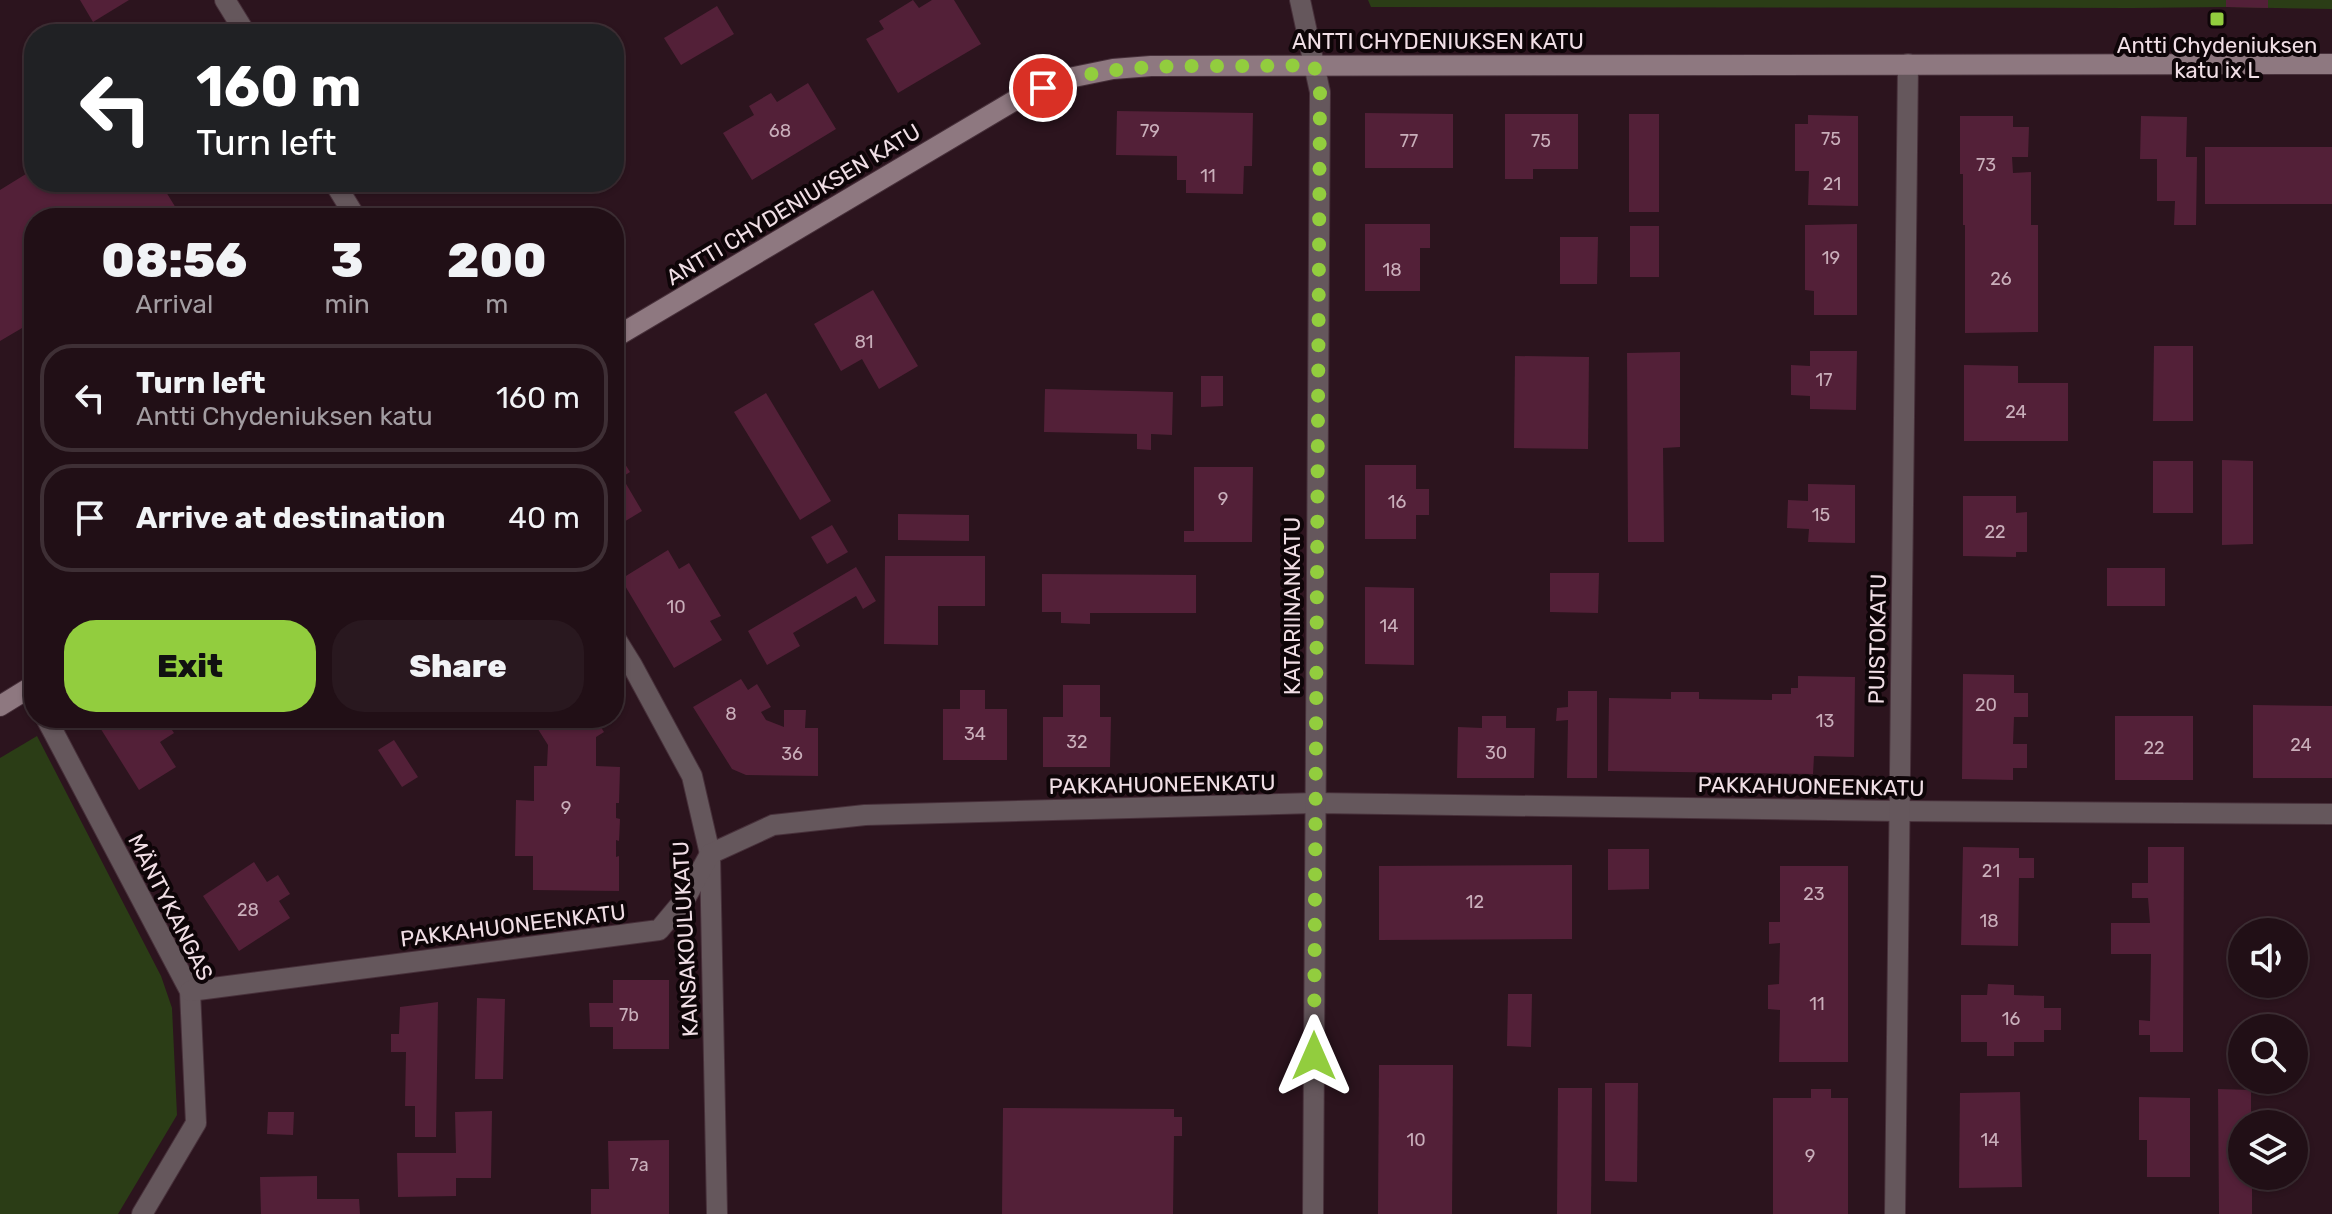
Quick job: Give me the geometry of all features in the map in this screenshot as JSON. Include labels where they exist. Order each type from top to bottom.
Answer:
[{"type":"main road","name":"ANTTI CHYDENIUKSEN KATU","points":[[624,332],[1017,99],[1069,78],[1113,69],[1314,65],[2332,64]]},
{"type":"main road","points":[[0,706],[24,695]]},
{"type":"street","points":[[225,0],[240,24]]},
{"type":"street","name":"KATARIINANKATU","points":[[1300,0],[1320,92],[1313,1214]]},
{"type":"street","name":"PUISTOKATU","points":[[1895,1214],[1908,64]]},
{"type":"street","name":"KANSAKOULUKATU","points":[[624,652],[692,776],[710,854],[717,1214]]},
{"type":"street","name":"MÄNTYKANGAS","points":[[51,728],[190,991],[196,1123],[142,1214]]},
{"type":"street","name":"PAKKAHUONEENKATU","points":[[190,991],[659,930],[685,899],[710,854],[773,825],[865,815],[1315,803],[2332,814]]},
{"type":"green space","points":[[1368,0],[2332,0],[2332,9],[1371,7]]},
{"type":"green space","points":[[37,736],[161,976],[172,1008],[177,1115],[118,1214],[0,1214],[0,758]]},
{"type":"building","points":[[80,0],[129,0],[93,22]]},
{"type":"building","points":[[913,0],[919,8],[932,0],[954,0],[981,44],[898,93],[866,39],[884,29],[879,21]]},
{"type":"building","points":[[2226,0],[2268,0],[2268,8],[2226,7]]},
{"type":"building","points":[[717,6],[734,34],[681,65],[664,38]]},
{"type":"building","points":[[808,83],[836,129],[752,180],[723,133],[754,115],[749,106],[771,93],[777,102]]},
{"type":"building","points":[[1117,111],[1253,113],[1252,166],[1244,166],[1243,194],[1186,193],[1186,180],[1177,180],[1177,156],[1116,155]]},
{"type":"building","points":[[1365,113],[1453,114],[1453,168],[1365,168]]},
{"type":"building","points":[[1505,114],[1578,114],[1578,169],[1533,169],[1533,179],[1505,179]]},
{"type":"building","points":[[1629,114],[1659,114],[1659,212],[1629,212]]},
{"type":"building","points":[[1808,115],[1858,116],[1858,206],[1808,205],[1809,171],[1795,171],[1795,124],[1808,124]]},
{"type":"building","points":[[1960,116],[2013,116],[2013,127],[2029,127],[2028,157],[2012,157],[2013,173],[2031,172],[2031,225],[2038,225],[2038,332],[1965,333],[1965,225],[1963,174],[1960,174]]},
{"type":"building","points":[[2141,116],[2187,117],[2186,157],[2197,157],[2196,225],[2174,225],[2175,201],[2157,201],[2157,159],[2140,159]]},
{"type":"building","points":[[2205,147],[2332,147],[2332,204],[2205,204]]},
{"type":"building","points":[[24,175],[24,192],[166,192],[176,208],[24,208],[24,327],[0,341],[0,190]]},
{"type":"building","points":[[1365,224],[1430,224],[1430,248],[1420,248],[1420,291],[1365,291]]},
{"type":"building","points":[[1857,224],[1857,315],[1814,315],[1814,291],[1805,290],[1805,225]]},
{"type":"building","points":[[1630,226],[1659,226],[1659,277],[1630,277]]},
{"type":"building","points":[[1560,237],[1598,237],[1597,284],[1560,284]]},
{"type":"building","points":[[873,290],[918,366],[879,389],[862,359],[841,371],[814,324]]},
{"type":"building","points":[[2154,346],[2193,346],[2193,421],[2153,421]]},
{"type":"building","points":[[1810,351],[1857,351],[1856,410],[1810,409],[1810,396],[1791,395],[1791,365],[1810,366]]},
{"type":"building","points":[[1680,352],[1680,447],[1663,448],[1664,542],[1628,542],[1627,353]]},
{"type":"building","points":[[1515,356],[1589,357],[1588,449],[1514,448]]},
{"type":"building","points":[[1964,365],[2018,366],[2018,383],[2068,383],[2068,441],[1964,441]]},
{"type":"building","points":[[1201,376],[1223,376],[1223,406],[1201,407]]},
{"type":"building","points":[[1045,389],[1173,392],[1172,435],[1151,434],[1151,450],[1137,449],[1137,434],[1044,432]]},
{"type":"building","points":[[766,393],[831,501],[800,520],[734,412]]},
{"type":"building","points":[[2222,460],[2253,461],[2253,544],[2222,545]]},
{"type":"building","points":[[2153,461],[2193,461],[2193,513],[2153,513]]},
{"type":"building","points":[[624,462],[630,472],[624,476]]},
{"type":"building","points":[[1365,465],[1416,465],[1416,489],[1429,489],[1429,515],[1416,515],[1416,539],[1365,539]]},
{"type":"building","points":[[1194,467],[1253,467],[1252,542],[1184,542],[1184,531],[1194,531]]},
{"type":"building","points":[[624,480],[642,511],[624,522]]},
{"type":"building","points":[[1808,484],[1855,485],[1855,543],[1808,542],[1809,529],[1787,528],[1788,500],[1808,501]]},
{"type":"building","points":[[1963,496],[2016,496],[2016,513],[2027,512],[2027,552],[2016,552],[2016,557],[1963,556]]},
{"type":"building","points":[[898,514],[969,515],[969,541],[898,540]]},
{"type":"building","points":[[832,525],[848,552],[827,564],[811,537]]},
{"type":"building","points":[[668,550],[679,569],[689,563],[721,616],[710,621],[722,640],[674,668],[624,584],[624,577]]},
{"type":"building","points":[[885,556],[985,556],[985,606],[938,606],[938,645],[884,644]]},
{"type":"building","points":[[856,567],[876,601],[863,609],[856,596],[793,633],[800,646],[767,665],[748,631]]},
{"type":"building","points":[[2107,568],[2165,568],[2165,606],[2107,606]]},
{"type":"building","points":[[1550,573],[1599,573],[1598,613],[1550,612]]},
{"type":"building","points":[[1042,574],[1196,575],[1196,613],[1090,613],[1090,624],[1061,623],[1061,612],[1042,612]]},
{"type":"building","points":[[1365,587],[1414,588],[1414,665],[1365,664]]},
{"type":"building","points":[[1963,674],[2014,675],[2014,693],[2028,693],[2028,717],[2014,717],[2013,744],[2027,744],[2027,768],[2013,768],[2013,780],[1962,779]]},
{"type":"building","points":[[1798,676],[1855,677],[1854,757],[1814,756],[1813,774],[1608,771],[1609,698],[1671,699],[1671,692],[1699,692],[1699,699],[1772,700],[1772,694],[1791,694],[1791,688],[1798,688]]},
{"type":"building","points":[[741,679],[748,690],[757,684],[771,707],[761,712],[766,720],[784,727],[784,710],[806,710],[805,728],[818,728],[818,776],[746,775],[732,769],[693,707]]},
{"type":"building","points":[[1063,685],[1100,685],[1100,717],[1111,717],[1110,767],[1043,767],[1043,717],[1063,717]]},
{"type":"building","points":[[960,690],[985,690],[985,709],[1007,709],[1007,760],[943,760],[943,709],[960,709]]},
{"type":"building","points":[[1568,691],[1597,691],[1597,778],[1567,778],[1568,720],[1556,721],[1557,708],[1568,707]]},
{"type":"building","points":[[2253,705],[2332,706],[2332,778],[2253,778]]},
{"type":"building","points":[[1482,716],[1506,716],[1506,728],[1535,728],[1534,778],[1457,778],[1458,727],[1482,728]]},
{"type":"building","points":[[2115,716],[2193,716],[2193,780],[2115,780]]},
{"type":"building","points":[[100,728],[171,728],[174,733],[160,742],[176,767],[139,790]]},
{"type":"building","points":[[537,728],[601,728],[604,732],[596,737],[596,766],[620,767],[619,803],[616,803],[616,818],[620,819],[619,841],[616,840],[619,891],[533,890],[533,856],[515,856],[516,800],[534,801],[534,766],[547,766],[548,745]]},
{"type":"building","points":[[394,740],[418,777],[402,787],[378,750]]},
{"type":"building","points":[[1963,847],[2019,848],[2019,858],[2034,858],[2034,878],[2019,878],[2018,946],[1961,945]]},
{"type":"building","points":[[2148,847],[2184,847],[2183,1052],[2150,1052],[2150,1035],[2139,1035],[2139,1020],[2150,1021],[2151,954],[2111,954],[2111,923],[2150,923],[2148,898],[2132,898],[2132,883],[2148,883]]},
{"type":"building","points":[[1608,849],[1649,849],[1649,889],[1608,890]]},
{"type":"building","points":[[254,862],[267,882],[278,875],[290,894],[279,901],[290,918],[239,951],[203,896]]},
{"type":"building","points":[[1572,865],[1572,939],[1379,940],[1379,866]]},
{"type":"building","points":[[1780,866],[1848,866],[1848,1062],[1779,1062],[1780,1010],[1768,1009],[1768,985],[1779,984],[1780,943],[1769,944],[1769,922],[1780,922]]},
{"type":"building","points":[[613,980],[669,980],[669,1049],[613,1049],[613,1027],[590,1027],[589,1003],[613,1003]]},
{"type":"building","points":[[1988,984],[2014,985],[2014,995],[2044,996],[2044,1008],[2061,1008],[2061,1030],[2044,1030],[2044,1042],[2014,1042],[2014,1056],[1987,1056],[1987,1042],[1961,1042],[1961,995],[1987,995]]},
{"type":"building","points":[[1508,994],[1532,994],[1531,1047],[1507,1046]]},
{"type":"building","points":[[477,998],[505,999],[503,1079],[475,1079]]},
{"type":"building","points":[[438,1002],[436,1137],[415,1137],[415,1106],[405,1106],[406,1052],[391,1052],[391,1034],[399,1034],[400,1007]]},
{"type":"building","points":[[1379,1065],[1453,1065],[1452,1214],[1378,1214]]},
{"type":"building","points":[[1605,1083],[1638,1083],[1637,1182],[1605,1181]]},
{"type":"building","points":[[1558,1088],[1592,1088],[1591,1214],[1557,1214]]},
{"type":"building","points":[[1811,1089],[1831,1089],[1831,1098],[1848,1098],[1848,1214],[1773,1214],[1773,1098],[1811,1098]]},
{"type":"building","points":[[2218,1089],[2228,1089],[2228,1094],[2251,1094],[2251,1110],[2228,1110],[2228,1190],[2252,1190],[2252,1214],[2219,1214]]},
{"type":"building","points":[[2020,1092],[2022,1187],[1959,1188],[1960,1093]]},
{"type":"building","points":[[2139,1097],[2190,1098],[2190,1177],[2147,1177],[2147,1140],[2139,1140]]},
{"type":"building","points":[[1003,1108],[1174,1109],[1174,1117],[1182,1117],[1182,1136],[1174,1136],[1173,1214],[1002,1214]]},
{"type":"building","points":[[492,1111],[491,1178],[456,1178],[456,1196],[398,1197],[397,1153],[456,1153],[455,1112]]},
{"type":"building","points":[[268,1112],[294,1112],[293,1135],[267,1134]]},
{"type":"building","points":[[669,1140],[669,1214],[591,1214],[591,1189],[609,1189],[608,1141]]},
{"type":"building","points":[[317,1176],[317,1199],[359,1199],[360,1214],[261,1214],[260,1177]]},
{"type":"place","name":"Antti Chydeniuksen katu ix L","points":[[2217,19]]},
{"type":"route","points":[[1043,88],[1069,78],[1113,69],[1314,65],[1320,92],[1314,1056]]}]
